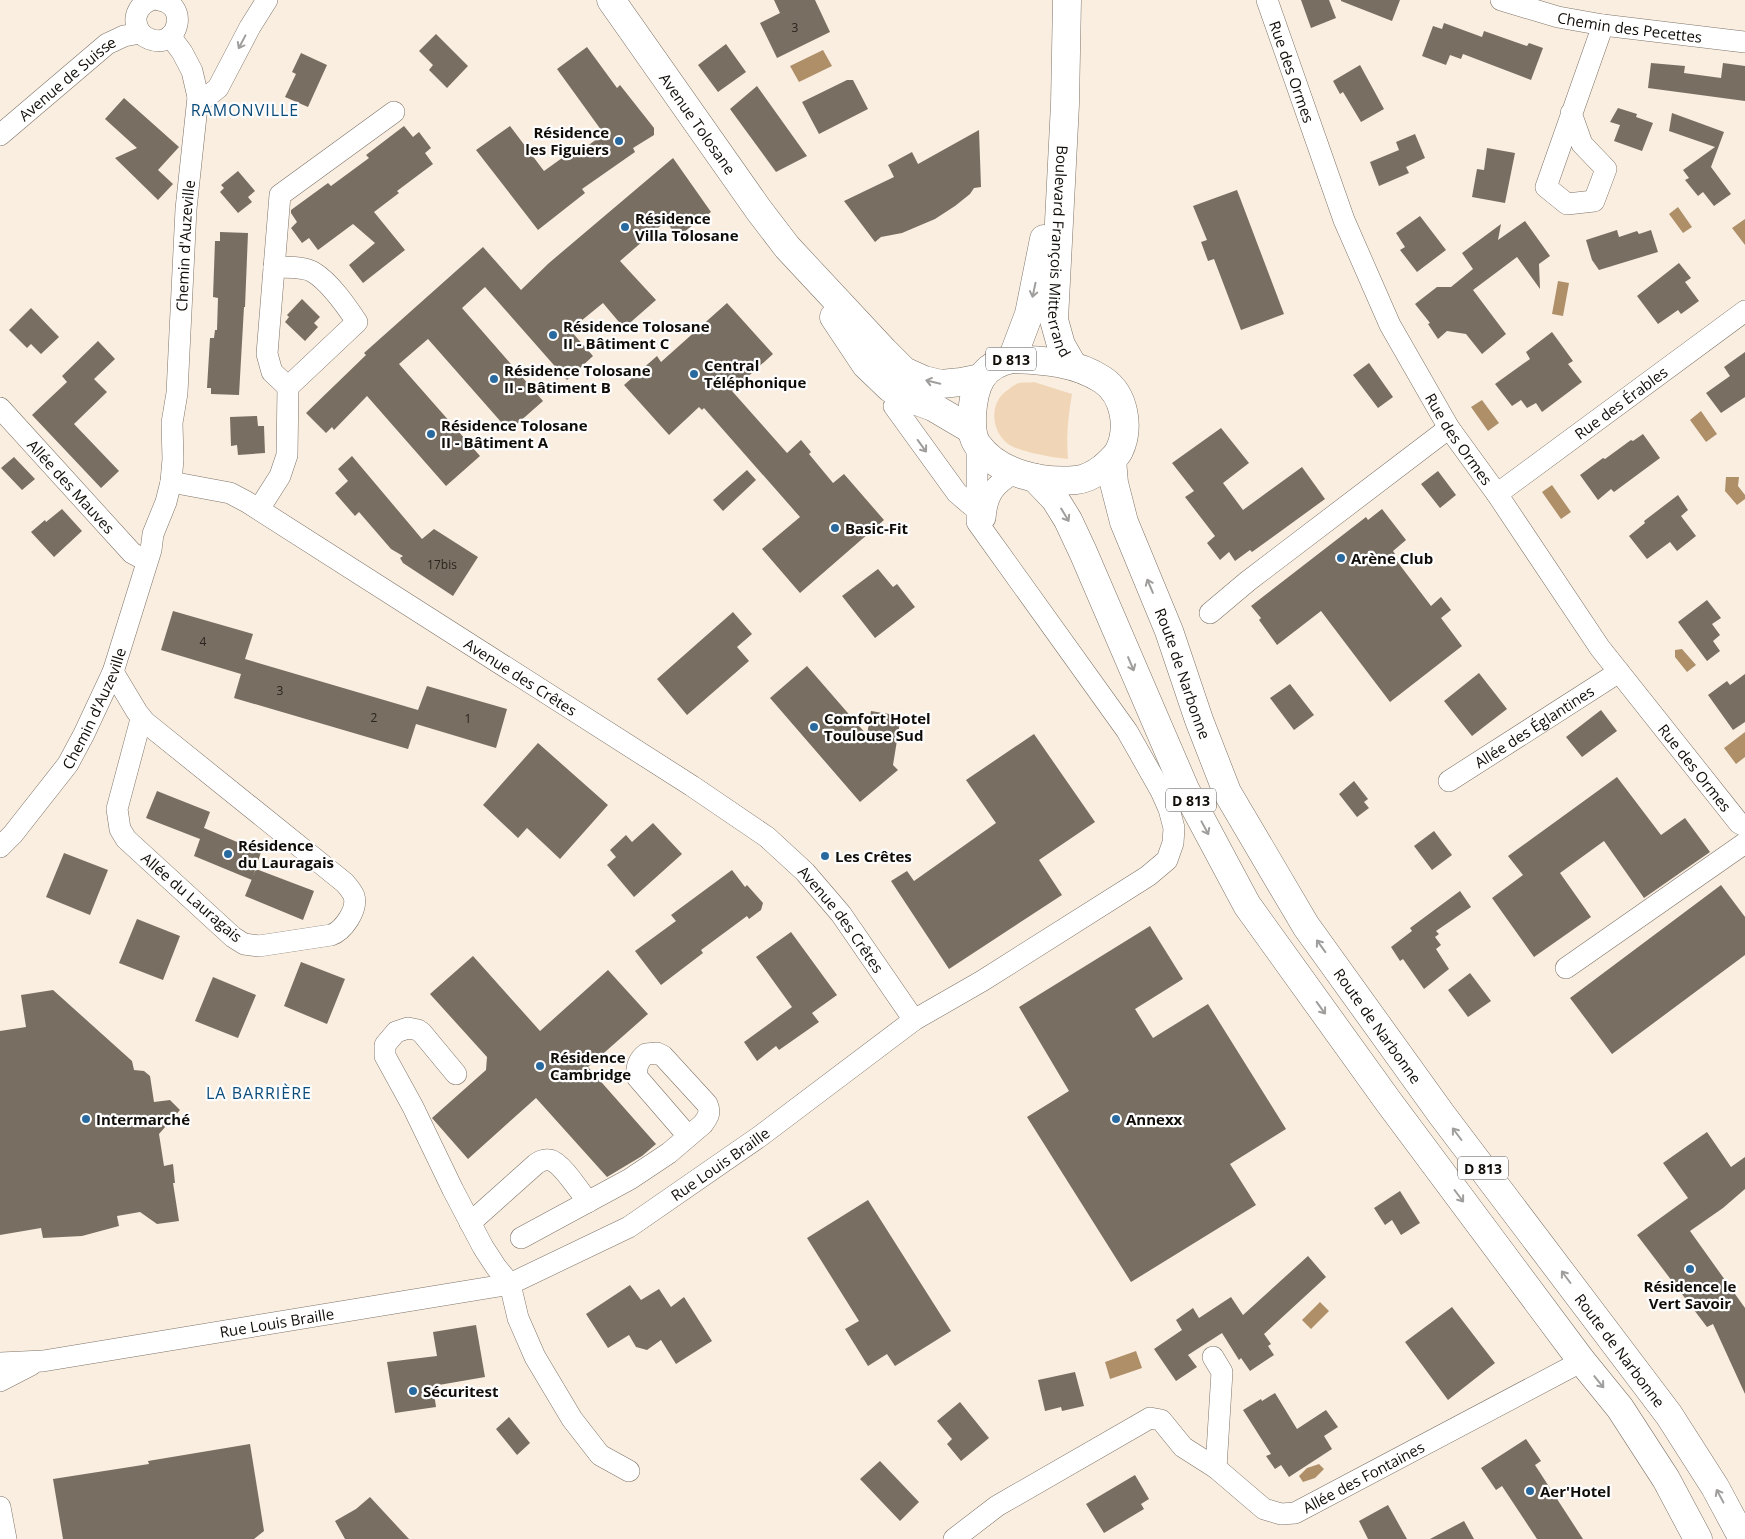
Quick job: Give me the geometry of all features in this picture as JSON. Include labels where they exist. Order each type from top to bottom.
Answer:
[{"type":"main road","name":"Avenue Tolosane","points":[[611,0],[758,209],[787,247],[866,365],[890,388],[902,396],[933,408],[974,437]]},
{"type":"main road","name":"Boulevard François Mitterrand","points":[[1067,0],[1054,320],[1061,345],[1073,366]]},
{"type":"main road","name":"Boulevard François Mitterrand","points":[[1012,359],[1029,314],[1040,261],[1064,104]]},
{"type":"main road","name":"Avenue Tolosane","points":[[787,247],[884,352],[904,370],[924,380],[941,384],[981,378]]},
{"type":"main road","name":"D 813","points":[[1025,475],[1061,481],[1083,480],[1096,473],[1112,460],[1119,451],[1123,437],[1125,416],[1118,397],[1104,380],[1073,366],[1039,360],[1012,359],[1000,361],[991,367],[981,378],[975,391],[974,437],[996,462],[1025,475],[1055,499],[1084,552],[1185,789],[1247,905],[1388,1101],[1581,1360],[1620,1408],[1666,1479],[1698,1539]]},
{"type":"main road","name":"Route de Narbonne","points":[[1112,460],[1114,483],[1124,522],[1169,631],[1198,720],[1232,801],[1306,926],[1442,1115],[1669,1415],[1715,1487],[1743,1539]]},
{"type":"street","points":[[151,0],[145,2],[139,8],[136,16],[140,33],[151,40],[158,41],[170,36],[176,29],[178,20],[172,3]]},
{"type":"street","points":[[198,97],[208,96],[218,88],[250,26],[267,0]]},
{"type":"street","name":"Rue des Ormes","points":[[1267,0],[1344,220],[1390,325],[1449,428],[1497,494],[1600,648],[1739,823],[1745,826]]},
{"type":"street","name":"Chemin des Pecettes","points":[[1513,2],[1558,17],[1603,25],[1745,42]]},
{"type":"street","points":[[1571,112],[1603,25]]},
{"type":"street","name":"Avenue de Suisse","points":[[0,135],[107,44],[124,36],[140,33]]},
{"type":"street","name":"Chemin d'Auzeville","points":[[0,847],[13,834],[68,764],[84,734],[113,672],[149,556],[153,534],[166,502],[178,483],[173,459],[172,423],[177,393],[186,209],[198,97],[192,71],[182,52],[170,36]]},
{"type":"street","points":[[288,387],[272,372],[267,354],[280,195],[394,112]]},
{"type":"street","points":[[259,509],[280,476],[287,455],[288,387],[357,322],[325,282],[313,272],[305,269],[274,267]]},
{"type":"street","name":"Rue des Érables","points":[[1497,494],[1745,311]]},
{"type":"street","points":[[894,406],[957,493],[971,505],[976,506]]},
{"type":"street","name":"Allée des Mauves","points":[[0,408],[132,553],[149,556]]},
{"type":"street","points":[[1210,613],[1449,428]]},
{"type":"street","points":[[914,1020],[982,981],[1148,876],[1167,860],[1173,843],[1174,828],[1169,810],[1161,791],[1127,731],[977,522],[978,481],[974,437]]},
{"type":"street","points":[[985,534],[986,508],[989,496],[1000,481],[1025,475]]},
{"type":"street","name":"Avenue des Crêtes","points":[[178,483],[230,494],[259,509],[692,786],[767,838],[805,872],[841,914],[914,1020]]},
{"type":"street","name":"Allée du Lauragais","points":[[113,672],[141,718],[157,733],[345,883],[354,895],[354,901],[350,915],[342,928],[335,934],[327,936],[259,946],[244,944],[227,932],[126,839],[118,823],[118,802],[141,718]]},
{"type":"street","name":"Allée des Églantines","points":[[1449,781],[1619,672]]},
{"type":"street","points":[[1566,968],[1745,843]]},
{"type":"street","name":"Rue Louis Braille","points":[[0,1363],[43,1361],[510,1284],[629,1227],[759,1137],[914,1020]]},
{"type":"street","points":[[456,1074],[422,1032],[418,1030],[402,1029],[390,1037],[385,1045],[385,1056],[413,1107],[470,1223],[496,1267],[510,1284],[518,1318],[535,1357],[572,1419],[600,1455],[629,1471]]},
{"type":"street","points":[[521,1238],[630,1179],[668,1153],[688,1136]]},
{"type":"street","points":[[470,1223],[536,1164],[544,1160],[550,1160],[558,1165],[588,1202]]},
{"type":"street","points":[[1213,1357],[1222,1372],[1216,1468]]},
{"type":"street","name":"Allée des Fontaines","points":[[954,1539],[997,1506],[1150,1418],[1161,1420],[1183,1447],[1216,1468],[1264,1509],[1280,1514],[1295,1513],[1581,1360]]},
{"type":"street","name":"Rue Louis Braille","points":[[0,1381],[17,1371],[43,1361]]},
{"type":"street","points":[[0,1506],[6,1539]]},
{"type":"shaded area","points":[[823,50],[832,66],[799,82],[790,66]]},
{"type":"shaded area","points":[[1678,207],[1692,227],[1683,233],[1669,214]]},
{"type":"shaded area","points":[[1745,219],[1745,245],[1732,228]]},
{"type":"shaded area","points":[[1558,281],[1569,283],[1563,316],[1552,314]]},
{"type":"shaded area","points":[[1034,382],[1072,394],[1067,443],[1068,459],[1020,450],[1008,444],[998,431],[994,416],[995,408],[1002,394],[1018,383]]},
{"type":"shaded area","points":[[1482,400],[1499,423],[1488,431],[1471,407]]},
{"type":"shaded area","points":[[1701,411],[1717,434],[1706,442],[1690,420]]},
{"type":"shaded area","points":[[1726,477],[1739,477],[1738,486],[1745,495],[1745,499],[1737,505],[1725,491]]},
{"type":"shaded area","points":[[1552,485],[1571,512],[1561,519],[1542,492]]},
{"type":"shaded area","points":[[1682,649],[1696,665],[1687,672],[1675,657],[1675,650]]},
{"type":"shaded area","points":[[1745,732],[1745,757],[1736,764],[1724,748]]},
{"type":"shaded area","points":[[1320,1302],[1329,1311],[1311,1329],[1302,1320]]},
{"type":"shaded area","points":[[1136,1351],[1142,1368],[1110,1379],[1105,1362]]},
{"type":"shaded area","points":[[1319,1464],[1324,1469],[1315,1478],[1303,1482],[1299,1476],[1307,1468]]},
{"type":"building","points":[[774,0],[815,0],[830,32],[777,58],[760,23],[780,13]]},
{"type":"building","points":[[1301,0],[1329,0],[1336,18],[1311,28]]},
{"type":"building","points":[[1341,0],[1400,0],[1392,21]]},
{"type":"building","points":[[1444,23],[1482,37],[1484,31],[1527,46],[1529,43],[1543,48],[1531,80],[1463,54],[1461,59],[1450,55],[1446,65],[1422,56],[1433,26],[1442,29]]},
{"type":"building","points":[[436,34],[468,66],[447,88],[429,70],[433,65],[419,51]]},
{"type":"building","points":[[726,44],[746,72],[718,92],[698,65]]},
{"type":"building","name":"Résidence les Figuiers","points":[[587,47],[617,88],[620,85],[654,128],[654,135],[633,148],[635,152],[582,189],[585,193],[538,230],[476,150],[510,126],[544,171],[569,153],[572,157],[604,134],[557,69]]},
{"type":"building","points":[[301,53],[327,65],[308,107],[285,97],[296,74],[292,72]]},
{"type":"building","points":[[1651,63],[1685,66],[1684,73],[1721,78],[1723,63],[1745,66],[1745,101],[1648,88]]},
{"type":"building","points":[[1360,65],[1384,109],[1361,122],[1343,92],[1340,94],[1333,81]]},
{"type":"building","points":[[847,80],[853,80],[868,109],[819,134],[802,102]]},
{"type":"building","points":[[757,86],[807,156],[776,172],[730,109]]},
{"type":"building","points":[[124,98],[179,147],[158,170],[173,184],[158,200],[115,158],[137,148],[105,119]]},
{"type":"building","points":[[1618,108],[1637,114],[1636,117],[1653,123],[1642,151],[1614,141],[1620,125],[1610,122]]},
{"type":"building","points":[[1672,113],[1724,132],[1711,167],[1731,194],[1714,206],[1703,192],[1698,196],[1685,180],[1689,178],[1683,170],[1715,147],[1669,131]]},
{"type":"building","points":[[404,126],[413,137],[419,132],[431,148],[425,153],[433,164],[397,191],[399,193],[374,212],[405,250],[363,283],[349,265],[375,243],[353,224],[318,250],[309,238],[302,243],[291,228],[297,222],[291,210],[328,183],[331,186],[369,158],[366,155]]},
{"type":"building","points":[[979,130],[981,187],[974,188],[970,194],[955,206],[935,219],[902,233],[881,237],[875,242],[844,201],[894,177],[888,165],[912,152],[918,164]]},
{"type":"building","points":[[1415,134],[1425,158],[1406,167],[1409,173],[1379,186],[1370,162],[1399,150],[1396,142]]},
{"type":"building","points":[[1487,148],[1515,153],[1505,203],[1472,197],[1477,169],[1484,170]]},
{"type":"building","points":[[673,158],[711,212],[677,237],[666,221],[620,261],[656,300],[624,328],[603,303],[570,330],[593,356],[567,380],[485,287],[462,308],[543,401],[509,431],[428,339],[399,364],[480,456],[446,486],[367,396],[334,430],[332,427],[326,433],[306,413],[366,355],[364,353],[483,247],[521,290],[549,263]]},
{"type":"building","points":[[238,171],[255,191],[248,197],[252,202],[238,213],[220,192],[224,188],[221,185]]},
{"type":"building","points":[[1237,190],[1284,314],[1241,330],[1214,259],[1208,261],[1201,242],[1207,240],[1193,206]]},
{"type":"building","points":[[1420,216],[1446,250],[1417,272],[1400,250],[1405,247],[1396,233]]},
{"type":"building","points":[[1525,221],[1550,256],[1539,264],[1540,289],[1517,257],[1473,290],[1506,334],[1482,354],[1466,334],[1447,331],[1438,339],[1428,324],[1430,323],[1415,304],[1437,287],[1451,287],[1473,269],[1462,253],[1501,224],[1498,240]]},
{"type":"building","points":[[1617,230],[1619,237],[1637,231],[1639,234],[1651,230],[1658,252],[1599,270],[1592,260],[1586,240]]},
{"type":"building","points":[[220,232],[248,233],[239,395],[211,394],[211,388],[207,388],[210,338],[214,338],[215,330],[217,330],[218,298],[213,297],[215,241],[220,241]]},
{"type":"building","points":[[1679,263],[1691,278],[1685,282],[1699,301],[1681,314],[1678,310],[1658,324],[1637,296]]},
{"type":"building","points":[[302,299],[320,317],[314,323],[318,327],[305,341],[285,322],[289,317],[287,315]]},
{"type":"building","points":[[727,303],[773,354],[732,391],[787,453],[801,440],[811,452],[809,454],[833,483],[844,474],[884,520],[800,593],[762,549],[800,517],[704,408],[702,410],[699,407],[669,435],[624,385],[657,356],[661,362]]},
{"type":"building","points":[[31,308],[59,337],[41,354],[31,344],[27,348],[9,330]]},
{"type":"building","points":[[1552,332],[1573,361],[1568,364],[1582,382],[1542,412],[1536,403],[1527,408],[1521,400],[1512,406],[1495,384],[1530,359],[1526,352]]},
{"type":"building","points":[[98,341],[115,359],[94,379],[107,392],[74,424],[119,471],[101,488],[32,415],[67,382],[62,376]]},
{"type":"building","points":[[1745,352],[1745,397],[1721,413],[1706,393],[1730,376],[1724,367]]},
{"type":"building","points":[[1369,363],[1393,397],[1378,408],[1353,375]]},
{"type":"building","points":[[257,416],[258,426],[264,426],[265,453],[238,455],[237,445],[231,446],[230,417]]},
{"type":"building","points":[[1221,428],[1249,463],[1223,483],[1243,510],[1302,467],[1325,499],[1252,552],[1250,550],[1235,561],[1229,552],[1220,560],[1207,543],[1215,536],[1185,497],[1194,491],[1172,463]]},
{"type":"building","points":[[1643,434],[1660,458],[1614,492],[1611,489],[1598,500],[1580,475],[1603,458],[1605,459],[1631,440],[1633,441]]},
{"type":"building","points":[[352,456],[422,539],[434,529],[478,557],[453,596],[403,563],[400,558],[403,556],[391,549],[359,512],[355,516],[335,493],[348,481],[338,469]]},
{"type":"building","points":[[14,457],[35,479],[22,490],[1,468]]},
{"type":"building","points":[[747,470],[756,480],[723,511],[713,500]]},
{"type":"building","points":[[1438,471],[1456,495],[1440,508],[1421,484]]},
{"type":"building","points":[[1678,495],[1688,510],[1681,516],[1696,536],[1677,551],[1670,542],[1647,559],[1629,536],[1645,523],[1644,521]]},
{"type":"building","points":[[62,509],[82,531],[54,557],[31,532]]},
{"type":"building","points":[[1382,509],[1406,540],[1393,551],[1395,554],[1393,556],[1431,606],[1441,597],[1451,610],[1441,618],[1462,646],[1390,702],[1321,611],[1277,645],[1259,620],[1261,618],[1251,606],[1366,517],[1368,520]]},
{"type":"building","points":[[878,569],[893,587],[897,584],[915,607],[875,638],[842,596]]},
{"type":"building","points":[[1707,600],[1721,618],[1712,624],[1720,635],[1713,641],[1720,651],[1707,661],[1678,622]]},
{"type":"building","points":[[173,611],[253,634],[245,659],[418,710],[427,686],[507,709],[496,748],[416,724],[408,749],[234,698],[241,674],[161,650]]},
{"type":"building","points":[[733,612],[752,634],[737,647],[749,661],[687,715],[657,679]]},
{"type":"building","points":[[807,666],[867,735],[871,711],[901,716],[893,765],[898,770],[860,802],[770,698]]},
{"type":"building","points":[[1479,673],[1507,709],[1472,736],[1444,701]]},
{"type":"building","points":[[1745,674],[1745,722],[1733,730],[1708,695],[1727,681],[1730,685]]},
{"type":"building","points":[[1290,684],[1314,715],[1294,730],[1270,698]]},
{"type":"building","points":[[1601,710],[1617,731],[1582,757],[1566,737]]},
{"type":"building","points":[[1034,734],[1095,822],[1039,860],[1062,895],[949,969],[891,881],[907,871],[914,881],[996,823],[966,780]]},
{"type":"building","points":[[538,743],[608,805],[560,859],[527,828],[518,838],[483,805]]},
{"type":"building","points":[[1617,777],[1661,835],[1685,818],[1710,852],[1644,898],[1604,841],[1560,873],[1591,917],[1534,957],[1492,898],[1523,875],[1508,856]]},
{"type":"building","points":[[1354,781],[1368,799],[1364,802],[1369,808],[1357,817],[1339,794]]},
{"type":"building","name":"Résidence du Lauragais","points":[[157,791],[210,812],[204,828],[261,852],[252,880],[194,856],[200,839],[146,818]]},
{"type":"building","points":[[653,823],[682,854],[634,897],[607,865],[616,857],[610,850],[626,835],[632,842]]},
{"type":"building","points":[[1434,831],[1452,855],[1432,870],[1414,846]]},
{"type":"building","points":[[64,853],[108,870],[90,915],[46,897]]},
{"type":"building","points":[[256,869],[314,891],[303,920],[245,896]]},
{"type":"building","points":[[732,870],[745,887],[747,885],[763,903],[761,910],[749,919],[747,916],[701,950],[703,953],[661,985],[635,951],[676,921],[671,915]]},
{"type":"building","points":[[1721,885],[1745,917],[1745,955],[1612,1054],[1570,998]]},
{"type":"building","points":[[1460,891],[1471,907],[1436,931],[1439,934],[1435,937],[1441,945],[1436,949],[1449,969],[1424,989],[1403,959],[1400,961],[1391,947],[1412,931],[1410,928]]},
{"type":"building","points":[[137,919],[180,936],[163,980],[119,963]]},
{"type":"building","name":"Annexx","points":[[1150,926],[1183,979],[1135,1009],[1153,1038],[1208,1004],[1286,1129],[1230,1164],[1256,1205],[1131,1282],[1027,1117],[1069,1091],[1019,1007]]},
{"type":"building","points":[[791,932],[837,995],[812,1013],[819,1022],[779,1050],[776,1046],[757,1061],[744,1042],[792,1007],[756,957]]},
{"type":"building","name":"Résidence Cambridge","points":[[473,956],[540,1031],[608,970],[648,1014],[588,1067],[656,1144],[642,1156],[607,1177],[536,1098],[468,1159],[432,1118],[486,1070],[487,1057],[430,994]]},
{"type":"building","points":[[301,962],[345,979],[327,1024],[284,1006]]},
{"type":"building","points":[[1470,973],[1491,1001],[1468,1017],[1448,990]]},
{"type":"building","points":[[213,977],[256,995],[238,1038],[195,1021]]},
{"type":"building","name":"Intermarché","points":[[53,990],[132,1061],[134,1070],[144,1071],[150,1076],[154,1102],[170,1100],[180,1110],[159,1134],[164,1166],[173,1164],[175,1183],[173,1183],[179,1221],[157,1224],[140,1212],[117,1216],[119,1226],[82,1236],[43,1238],[41,1228],[0,1235],[0,1031],[26,1027],[21,995]]},
{"type":"building","name":"Résidence le Vert Savoir","points":[[1707,1132],[1731,1167],[1745,1157],[1745,1189],[1723,1208],[1690,1231],[1745,1308],[1745,1394],[1713,1324],[1707,1327],[1637,1235],[1688,1198],[1663,1163]]},
{"type":"building","points":[[1400,1191],[1420,1223],[1401,1235],[1392,1220],[1385,1225],[1374,1208]]},
{"type":"building","points":[[868,1200],[951,1331],[895,1366],[887,1354],[868,1366],[845,1329],[859,1321],[807,1238]]},
{"type":"building","points":[[1308,1256],[1326,1277],[1264,1334],[1271,1344],[1268,1346],[1274,1355],[1250,1371],[1241,1358],[1239,1360],[1222,1333],[1188,1355],[1197,1367],[1176,1381],[1154,1349],[1182,1330],[1176,1320],[1193,1308],[1199,1318],[1231,1297],[1243,1315]]},
{"type":"building","points":[[630,1285],[641,1300],[659,1289],[671,1307],[684,1297],[712,1341],[676,1364],[661,1340],[647,1350],[636,1347],[629,1335],[608,1348],[586,1314]]},
{"type":"building","points":[[1452,1307],[1495,1363],[1448,1400],[1405,1342]]},
{"type":"building","points":[[476,1325],[485,1377],[433,1386],[436,1407],[395,1413],[387,1362],[437,1356],[433,1332]]},
{"type":"building","points":[[1075,1372],[1084,1406],[1062,1411],[1061,1407],[1045,1411],[1038,1380]]},
{"type":"building","points":[[1275,1393],[1297,1429],[1326,1410],[1338,1427],[1324,1436],[1332,1449],[1289,1477],[1281,1465],[1275,1469],[1266,1456],[1271,1454],[1243,1410]]},
{"type":"building","points":[[960,1402],[989,1438],[961,1461],[947,1444],[952,1439],[937,1421]]},
{"type":"building","points":[[509,1417],[530,1443],[517,1455],[496,1429]]},
{"type":"building","points":[[1526,1439],[1541,1461],[1535,1465],[1583,1539],[1537,1539],[1502,1486],[1496,1490],[1481,1468]]},
{"type":"building","points":[[250,1444],[264,1531],[254,1539],[63,1539],[53,1479],[149,1464],[148,1461]]},
{"type":"building","points":[[880,1461],[919,1502],[900,1521],[860,1479]]},
{"type":"building","points":[[1135,1475],[1149,1499],[1141,1504],[1144,1509],[1104,1533],[1086,1504]]},
{"type":"building","points":[[370,1497],[409,1539],[345,1539],[335,1521],[356,1509]]},
{"type":"building","points":[[1388,1505],[1407,1539],[1368,1539],[1359,1521]]},
{"type":"building","points":[[1464,1521],[1474,1539],[1430,1539]]},
{"type":"place","name":"Résidence les Figuiers","points":[[619,141]]},
{"type":"place","name":"Résidence Villa Tolosane","points":[[625,227]]},
{"type":"place","name":"Résidence Tolosane II - Bâtiment C","points":[[553,335]]},
{"type":"place","name":"Central Téléphonique","points":[[694,374]]},
{"type":"place","name":"Résidence Tolosane II - Bâtiment B","points":[[494,379]]},
{"type":"place","name":"Résidence Tolosane II - Bâtiment A","points":[[431,434]]},
{"type":"place","name":"Basic-Fit","points":[[835,528]]},
{"type":"place","name":"Arène Club","points":[[1341,558]]},
{"type":"place","name":"Comfort Hotel Toulouse Sud","points":[[814,727]]},
{"type":"place","name":"Résidence du Lauragais","points":[[228,854]]},
{"type":"place","name":"Les Crêtes","points":[[825,856]]},
{"type":"place","name":"Résidence Cambridge","points":[[540,1066]]},
{"type":"place","name":"Intermarché","points":[[86,1119]]},
{"type":"place","name":"Annexx","points":[[1116,1119]]},
{"type":"place","name":"Résidence le Vert Savoir","points":[[1690,1269]]},
{"type":"place","name":"Sécuritest","points":[[413,1391]]},
{"type":"place","name":"Aer'Hotel","points":[[1530,1491]]},
{"type":"district","name":"RAMONVILLE","points":[[245,110]]},
{"type":"district","name":"LA BARRIÈRE","points":[[259,1093]]}]
